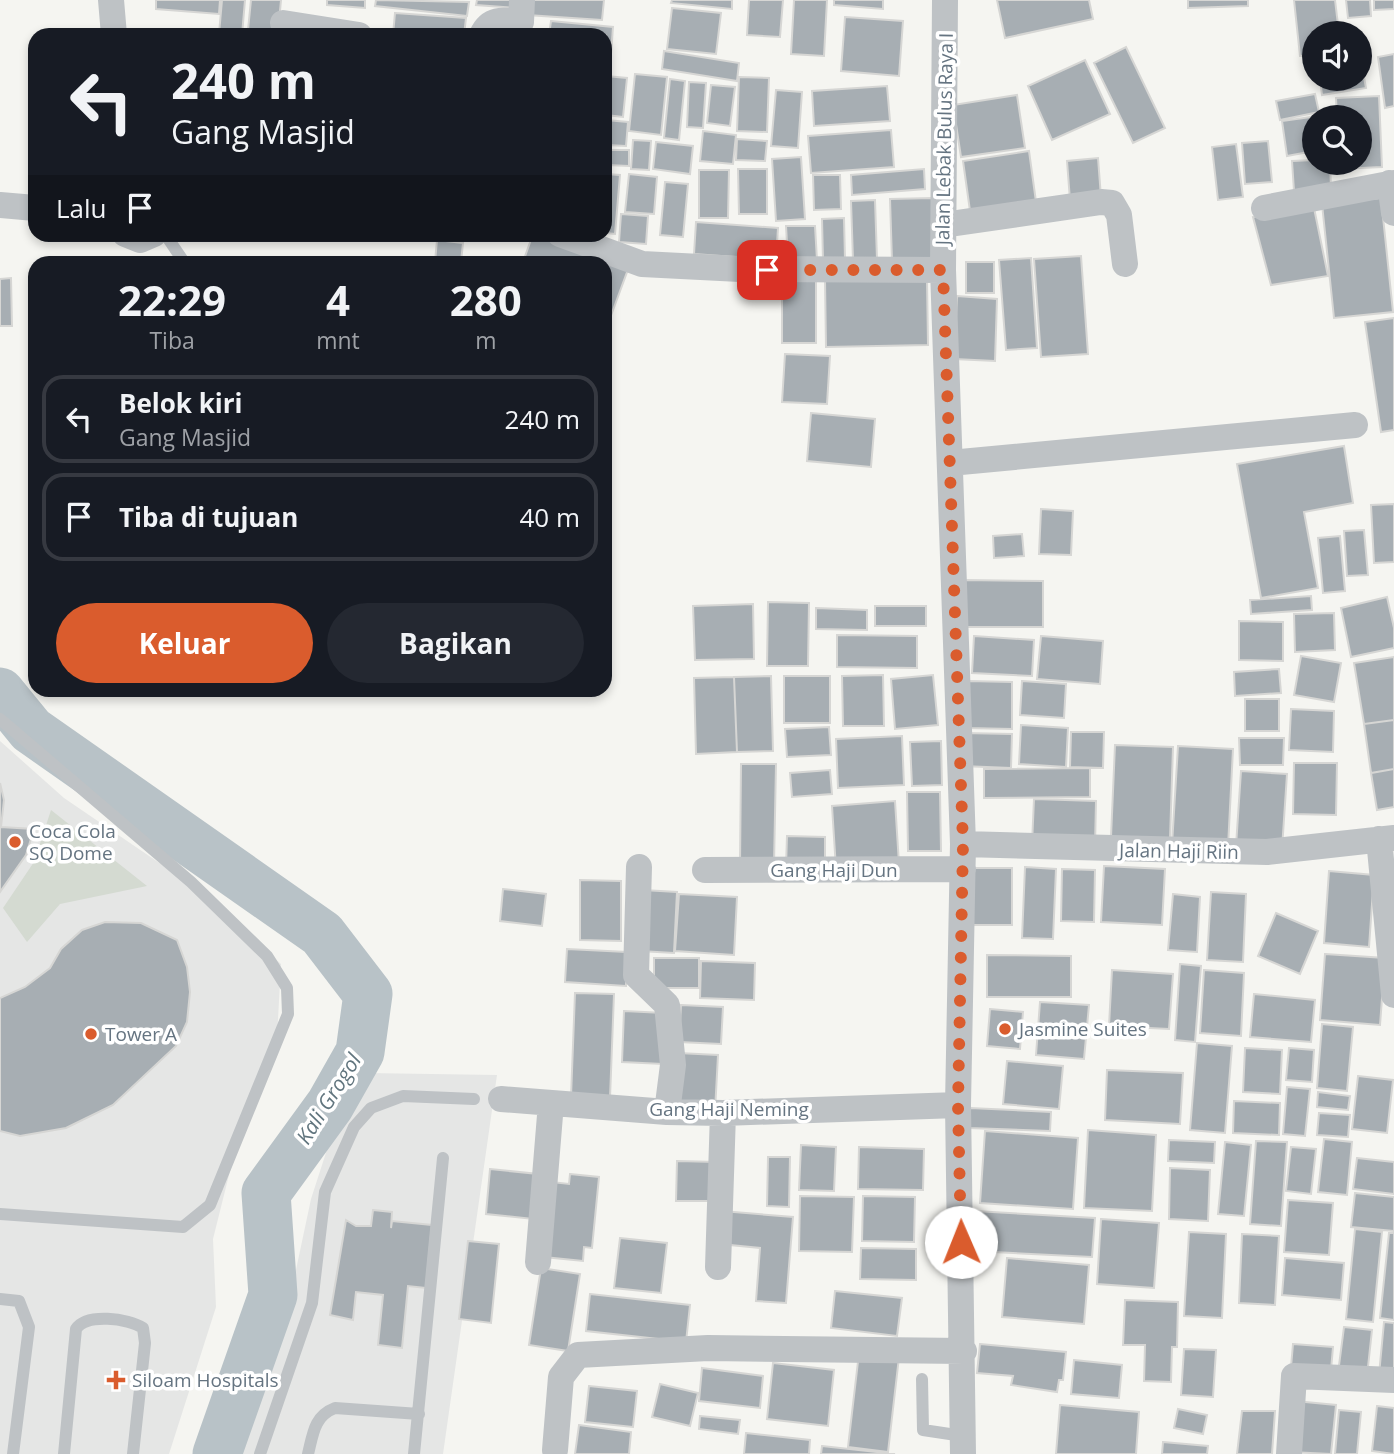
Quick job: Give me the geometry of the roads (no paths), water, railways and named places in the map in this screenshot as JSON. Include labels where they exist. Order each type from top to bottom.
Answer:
[{"type":"street","points":[[111,0],[113,28]]},
{"type":"street","points":[[485,28],[495,21],[522,22],[522,0]]},
{"type":"street","name":"Jalan Lebak Bulus Raya I","points":[[946,0],[943,270],[963,856],[958,1105],[964,1351],[963,1445]]},
{"type":"street","points":[[283,23],[315,28]]},
{"type":"street","points":[[1264,208],[1392,183],[1394,214]]},
{"type":"street","points":[[943,225],[1101,202],[1112,203],[1119,215],[1125,264]]},
{"type":"street","points":[[0,205],[28,207]]},
{"type":"street","points":[[583,242],[642,264],[740,270],[943,270]]},
{"type":"street","points":[[950,463],[1355,425]]},
{"type":"street","points":[[1387,839],[1394,995]]},
{"type":"street","name":"Jalan Haji Riin","points":[[963,856],[1267,852],[1387,839]]},
{"type":"street","name":"Gang Haji Dun","points":[[705,870],[963,856]]},
{"type":"street","points":[[639,867],[636,975],[667,1005],[673,1065],[667,1112]]},
{"type":"street","name":"Gang Haji Neming","points":[[500,1099],[667,1112],[723,1113],[958,1105]]},
{"type":"street","points":[[538,1262],[551,1103]]},
{"type":"street","points":[[718,1267],[723,1113]]},
{"type":"street","points":[[555,1450],[561,1377],[578,1355],[708,1348],[964,1351]]},
{"type":"street","points":[[1289,1454],[1294,1376],[1394,1380]]},
{"type":"lane","points":[[0,719],[191,882],[267,956],[287,988],[288,1014],[210,1205],[183,1227],[0,1214]]},
{"type":"lane","points":[[260,1454],[312,1303],[325,1192],[354,1127],[371,1108],[403,1096],[474,1098]]},
{"type":"lane","points":[[414,1454],[443,1158]]},
{"type":"lane","points":[[0,1299],[19,1301],[29,1327],[13,1454]]},
{"type":"lane","points":[[64,1454],[76,1329],[86,1320],[131,1321],[143,1328],[145,1343],[133,1454]]},
{"type":"lane","points":[[922,1379],[923,1430],[963,1445]]},
{"type":"lane","points":[[308,1454],[315,1424],[323,1413],[335,1408],[419,1414]]},
{"type":"waterway","name":"Kali Grogol","points":[[0,692],[31,730],[322,934],[368,994],[360,1052],[330,1105],[266,1193],[273,1295],[217,1454]]},
{"type":"place","name":"Coca Cola SQ Dome","points":[[15,842]]},
{"type":"place","name":"Jasmine Suites","points":[[1005,1029]]},
{"type":"place","name":"Tower A","points":[[91,1034]]},
{"type":"place","name":"Siloam Hospitals","points":[[116,1380]]}]
